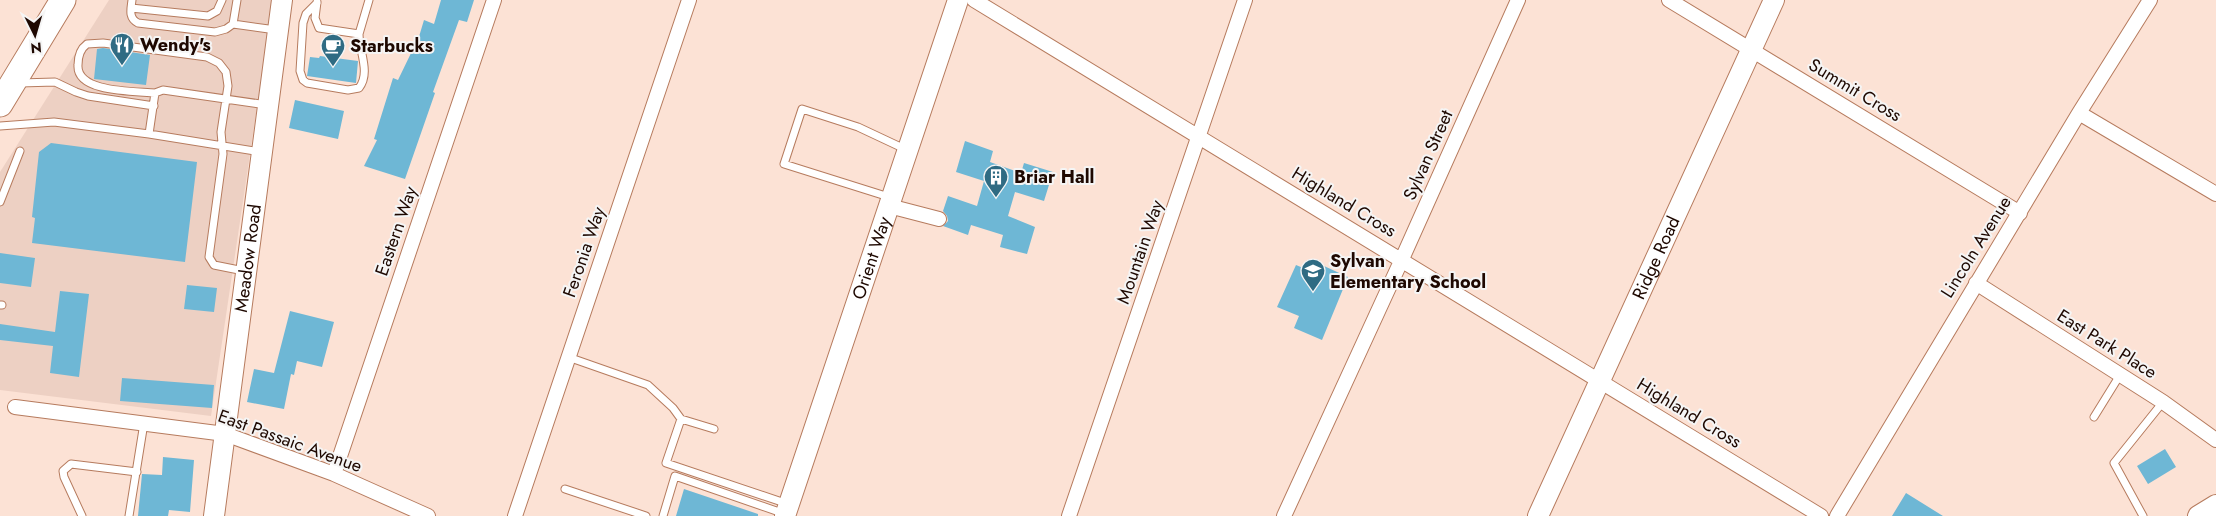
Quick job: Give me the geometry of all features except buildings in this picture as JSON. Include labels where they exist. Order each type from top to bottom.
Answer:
[{"type":"highway","points":[[6,94],[63,0]]},
{"type":"street","name":"Meadow Road","points":[[214,516],[282,0]]},
{"type":"street","name":"Eastern Way","points":[[334,474],[494,0]]},
{"type":"street","name":"Feronia Way","points":[[515,516],[689,0]]},
{"type":"street","name":"Orient Way","points":[[786,512],[958,0]]},
{"type":"street","name":"Highland Cross","points":[[974,0],[1821,516]]},
{"type":"street","name":"Mountain Way","points":[[1069,516],[1245,0]]},
{"type":"street","name":"Sylvan Street","points":[[1284,516],[1402,260],[1518,0]]},
{"type":"street","name":"Summit Cross","points":[[1669,0],[2020,213]]},
{"type":"street","name":"Ridge Road","points":[[1538,516],[1774,0]]},
{"type":"street","name":"Lincoln Avenue","points":[[1836,516],[2079,113],[2150,0]]},
{"type":"street","points":[[2079,113],[2216,194]]},
{"type":"street","points":[[891,202],[938,219]]},
{"type":"street","name":"East Park Place","points":[[1976,283],[2163,402],[2216,440]]},
{"type":"street","name":"East Passaic Avenue","points":[[15,407],[144,422],[225,434],[334,474],[428,516]]},
{"type":"street","points":[[2198,516],[2216,505]]},
{"type":"lane","points":[[132,0],[132,18],[138,23],[215,32],[226,29],[233,24],[278,31]]},
{"type":"lane","points":[[131,8],[208,16],[217,10],[222,0]]},
{"type":"lane","points":[[233,24],[236,0]]},
{"type":"lane","points":[[317,1],[306,14],[303,23],[301,77],[307,83],[348,90],[359,88],[363,81],[364,62],[360,50],[359,34],[369,0]]},
{"type":"lane","points":[[317,1],[315,18],[320,28],[359,34]]},
{"type":"lane","points":[[247,271],[214,265],[209,257],[222,145],[221,132],[226,99],[228,86],[226,72],[213,59],[195,55],[103,43],[87,44],[80,52],[78,69],[81,79],[92,86],[155,93],[163,90],[226,99],[269,105]]},
{"type":"lane","points":[[6,94],[55,82],[88,96],[154,106]]},
{"type":"lane","points":[[150,134],[155,93]]},
{"type":"lane","points":[[891,202],[856,186],[784,164],[802,108],[858,127],[908,150]]},
{"type":"lane","points":[[0,126],[42,122],[150,134],[222,145],[232,149],[262,152]]},
{"type":"lane","points":[[0,202],[20,151]]},
{"type":"lane","points":[[568,357],[648,385],[682,419],[714,429]]},
{"type":"lane","points":[[2094,417],[2120,375]]},
{"type":"lane","points":[[2143,516],[2114,463],[2163,402]]},
{"type":"lane","points":[[682,419],[666,464],[786,512]]},
{"type":"lane","points":[[129,516],[144,422]]},
{"type":"lane","points":[[82,516],[64,478],[63,471],[66,467],[71,464],[137,472]]},
{"type":"lane","points":[[663,516],[675,476],[786,512]]},
{"type":"lane","points":[[565,489],[646,516]]},
{"type":"shaded area","points":[[109,0],[273,0],[211,416],[0,390],[0,172]]},
{"type":"place","name":"Wendy's","points":[[122,66]]},
{"type":"place","name":"Starbucks","points":[[333,67]]},
{"type":"place","name":"Briar Hall","points":[[996,198]]},
{"type":"place","name":"Sylvan Elementary School","points":[[1313,292]]}]
